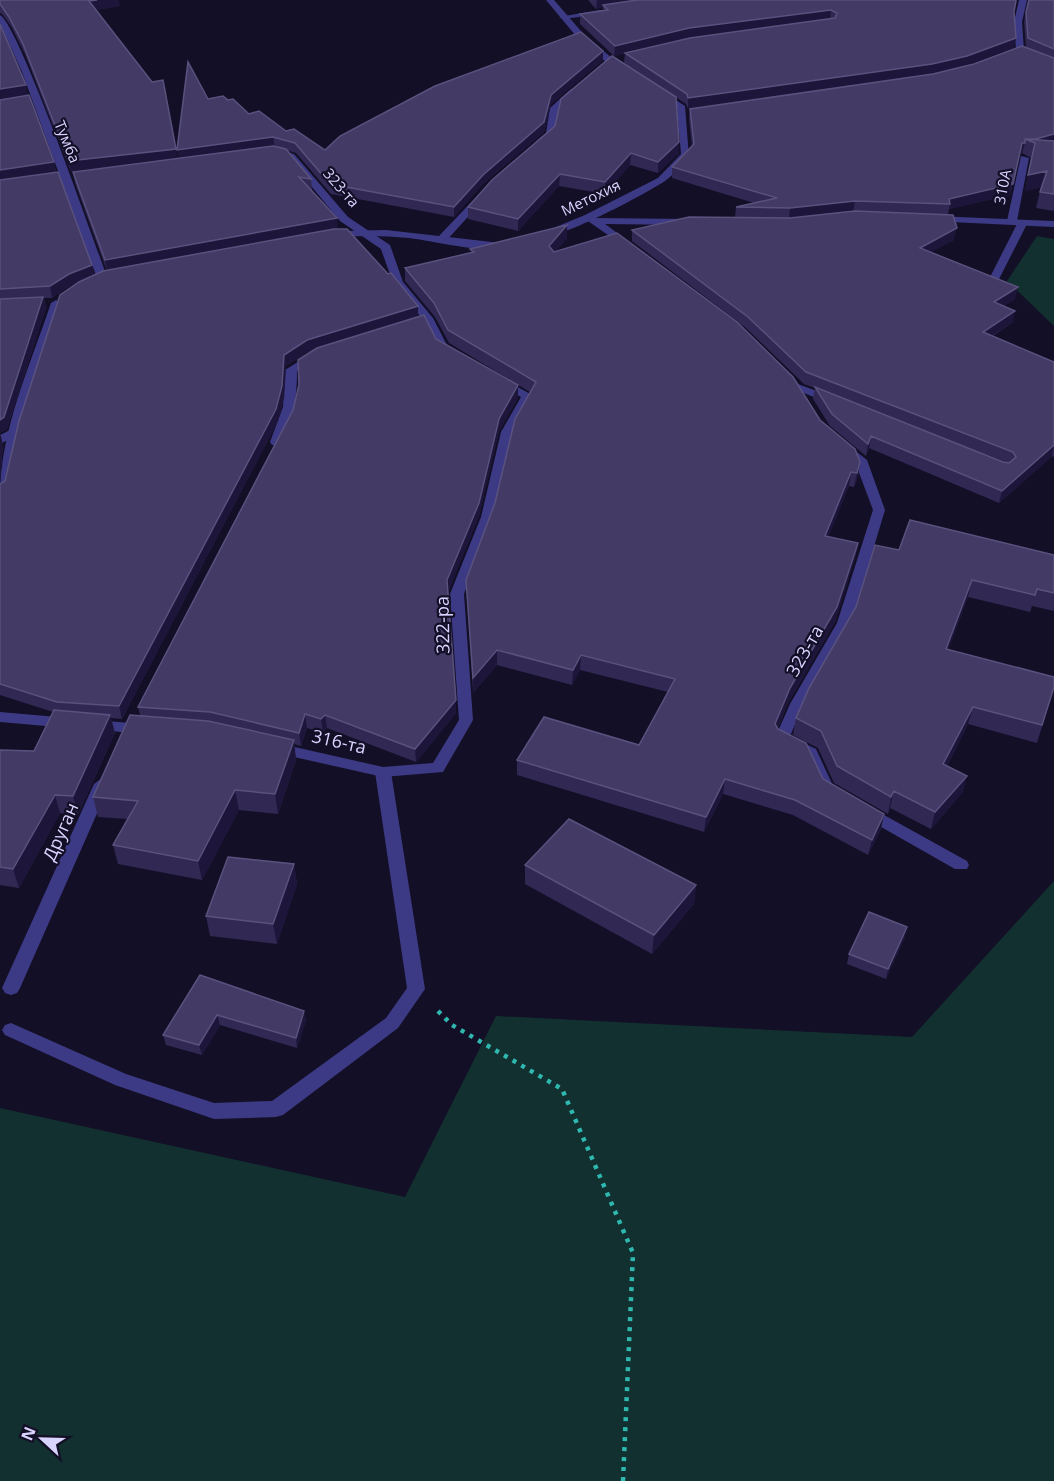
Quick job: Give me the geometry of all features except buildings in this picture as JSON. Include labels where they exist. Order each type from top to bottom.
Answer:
[{"type":"street","points":[[550,0],[563,17],[609,62],[636,79]]},
{"type":"street","points":[[999,59],[1024,53],[1018,22],[1023,0]]},
{"type":"street","points":[[563,17],[610,10]]},
{"type":"street","name":"Тумба","points":[[0,18],[64,177],[98,280],[126,274]]},
{"type":"street","points":[[600,69],[609,62],[620,59]]},
{"type":"street","points":[[532,150],[550,134],[555,108],[582,85]]},
{"type":"street","points":[[654,90],[681,106],[682,115],[693,113]]},
{"type":"street","points":[[23,102],[34,100]]},
{"type":"street","name":"Метохия","points":[[541,237],[592,219],[661,180],[686,155],[682,115]]},
{"type":"street","name":"323-та","points":[[262,153],[274,152],[291,156],[344,219],[367,232],[386,247],[398,284],[442,347],[458,357]]},
{"type":"street","name":"310А","points":[[991,285],[1017,222],[1024,158]]},
{"type":"street","points":[[442,239],[488,188]]},
{"type":"street","points":[[592,219],[696,222]]},
{"type":"street","points":[[592,219],[641,256]]},
{"type":"street","points":[[921,219],[1054,224]]},
{"type":"street","points":[[324,237],[367,232],[442,239],[486,247],[509,246]]},
{"type":"street","points":[[0,493],[14,432],[56,300]]},
{"type":"street","points":[[272,451],[288,414],[292,398],[291,370],[324,352]]},
{"type":"street","name":"322-ра","points":[[383,772],[438,768],[466,720],[457,594],[487,517],[507,432],[528,396],[492,377]]},
{"type":"street","points":[[813,412],[794,383],[839,403]]},
{"type":"street","points":[[0,440],[14,432]]},
{"type":"street","name":"323-та","points":[[831,435],[861,460],[879,510],[844,623],[797,704],[782,738],[811,753],[826,788],[836,794]]},
{"type":"street","points":[[0,717],[159,730]]},
{"type":"street","name":"316-та","points":[[258,744],[383,772]]},
{"type":"street","name":"Друган","points":[[11,988],[108,772]]},
{"type":"street","points":[[11,1030],[121,1080],[214,1111],[276,1109],[392,1023],[416,989],[383,772]]},
{"type":"street","points":[[857,806],[961,865]]},
{"type":"path","points":[[416,989],[452,1025],[562,1089],[633,1253],[622,1481]]},
{"type":"green space","points":[[1037,236],[1054,239],[1054,326],[1007,281]]},
{"type":"green space","points":[[1054,881],[1054,1481],[0,1481],[0,1108],[405,1197],[496,1016],[912,1037]]}]
